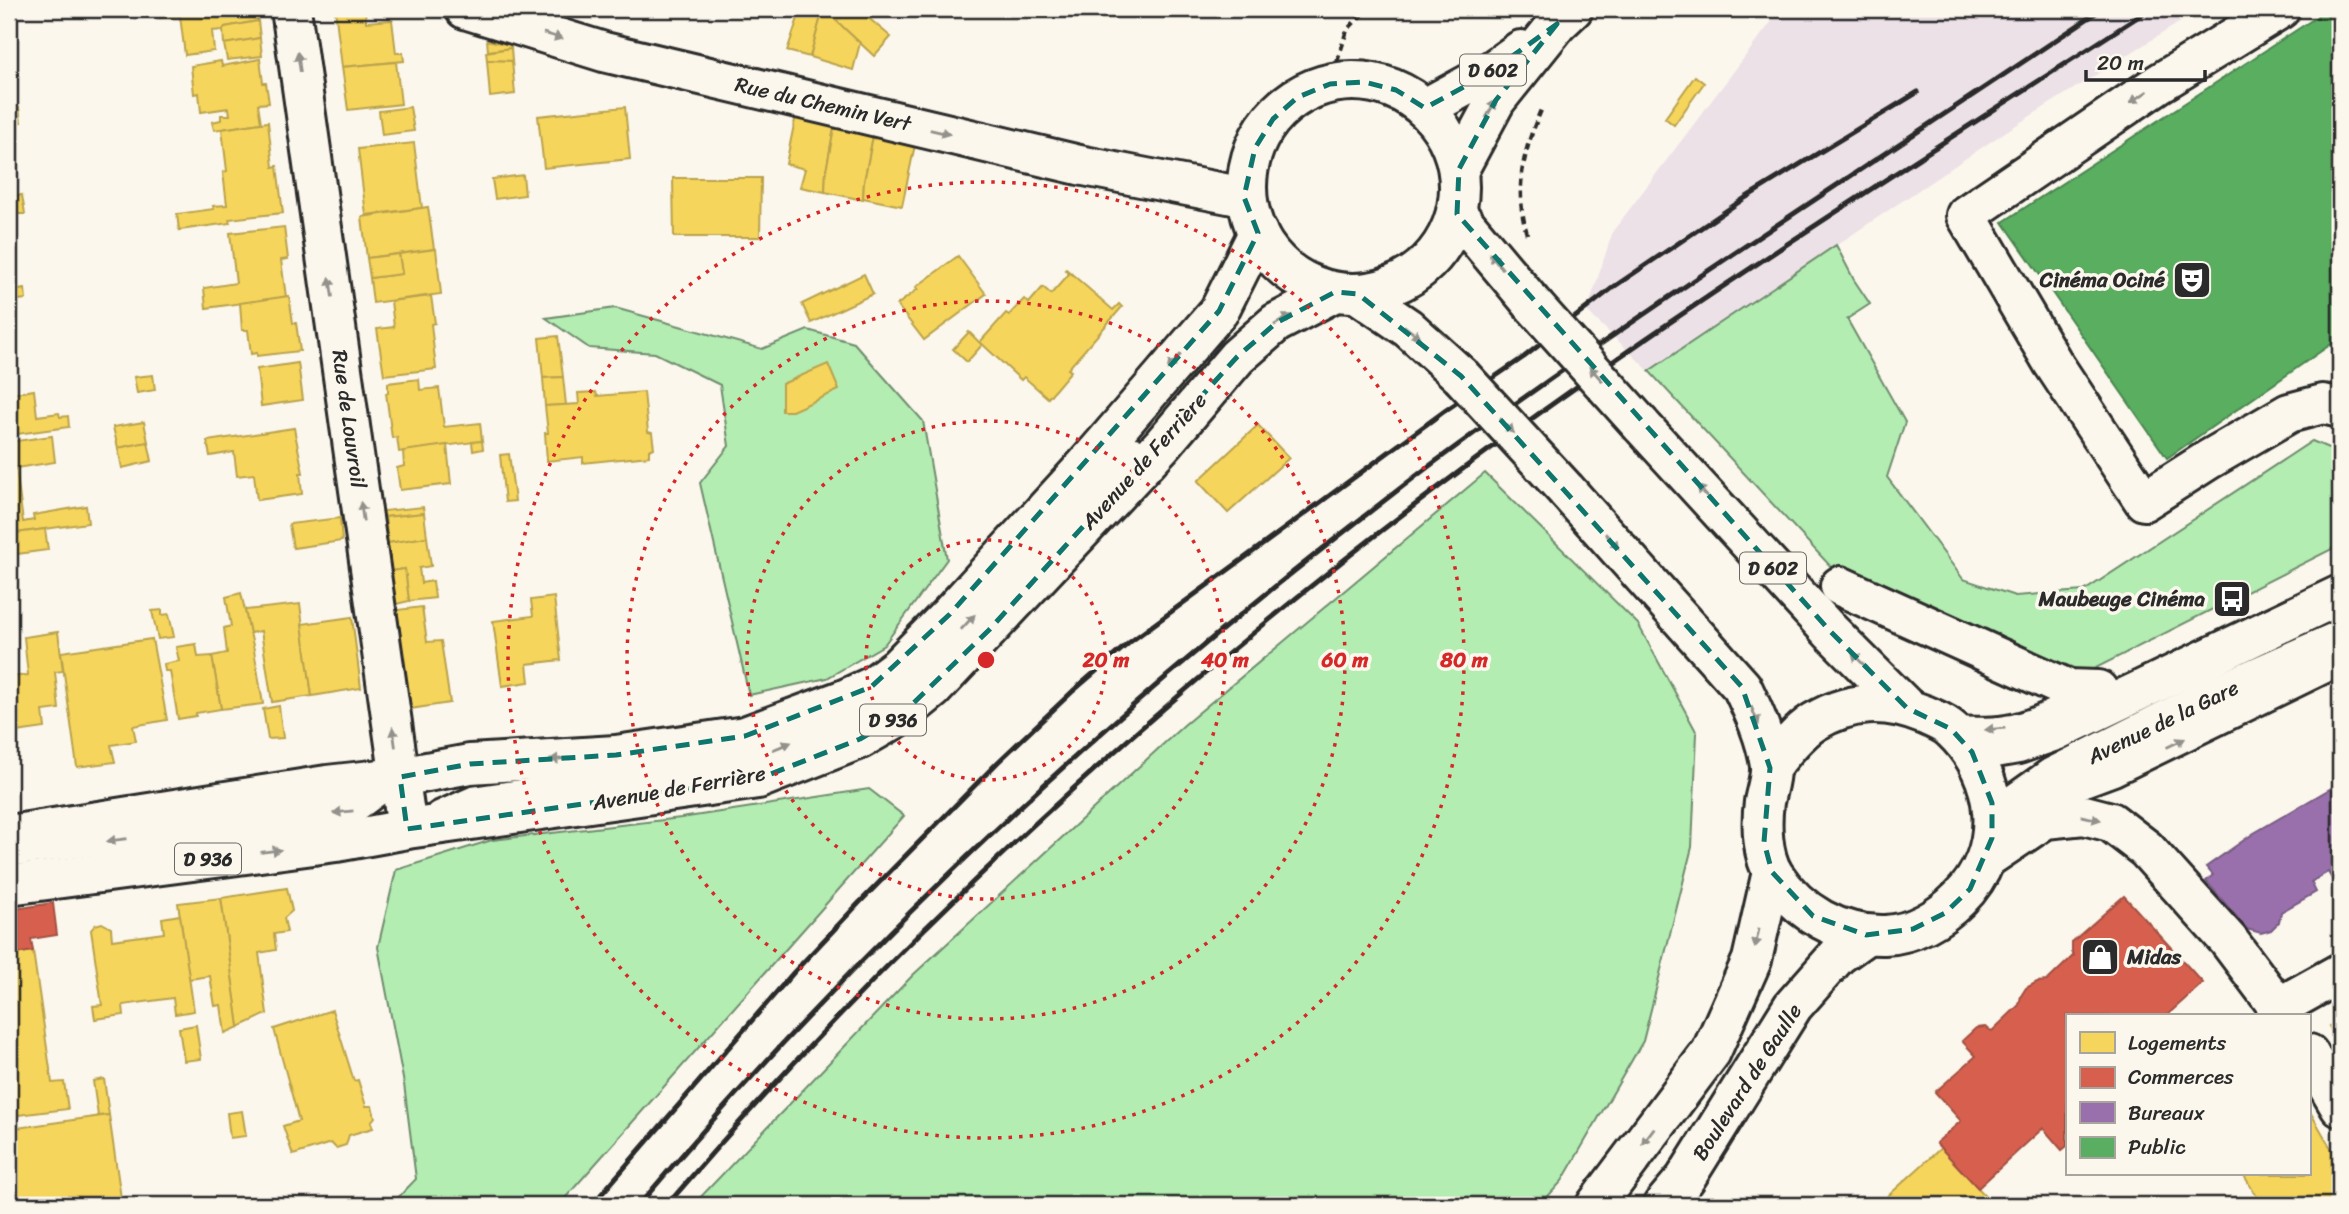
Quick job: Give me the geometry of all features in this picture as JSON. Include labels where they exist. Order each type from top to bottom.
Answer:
[{"type":"main road","name":"Rue de Louvroil","points":[[291,9],[407,829]]},
{"type":"main road","name":"Rue du Chemin Vert","points":[[465,9],[604,52],[1079,165],[1244,197]]},
{"type":"main road","points":[[2280,9],[2158,84],[1966,215],[2053,363],[2144,501],[2289,413],[2323,404],[2340,408]]},
{"type":"main road","name":"D 602","points":[[1425,108],[1486,75],[1565,16]]},
{"type":"main road","name":"D 602","points":[[1459,169],[1496,100],[1565,16]]},
{"type":"main road","points":[[1347,293],[1391,287],[1420,270],[1443,245],[1457,214],[1459,169],[1443,129],[1425,108],[1396,90],[1364,82],[1330,84],[1298,97],[1273,119],[1255,148],[1244,197],[1249,216],[1277,261],[1303,281],[1347,293],[1408,328],[1461,376],[1742,687],[1758,719],[1770,768],[1763,806],[1764,842],[1772,872],[1787,892],[1813,916],[1845,930],[1866,935],[1913,929],[1945,913],[1970,889],[1987,858],[1992,838],[2005,811],[1992,803],[1985,776],[1961,740],[1940,722],[1907,708],[1884,703],[1847,708],[1812,723],[1770,768]]},
{"type":"main road","name":"D 602","points":[[1457,214],[1535,307],[1642,425],[1830,631],[1907,708]]},
{"type":"main road","name":"Avenue de Ferrière","points":[[9,835],[327,785],[400,777],[470,764],[616,755],[745,736],[871,687],[898,667],[950,614],[1087,464],[1219,311],[1258,233]]},
{"type":"main road","name":"Avenue de Ferrière","points":[[9,885],[336,842],[407,829],[758,779],[860,739],[900,716],[933,689],[1162,445],[1237,357],[1276,323],[1347,293]]},
{"type":"main road","points":[[1840,586],[2068,689],[2098,690]]},
{"type":"main road","points":[[1961,740],[2018,744],[2056,731],[2340,595]]},
{"type":"main road","name":"Avenue de la Gare","points":[[2005,811],[2053,777],[2214,696],[2340,640]]},
{"type":"main road","points":[[1987,858],[2045,819],[2084,815],[2110,822],[2146,849],[2228,940],[2282,1012],[2340,973]]},
{"type":"main road","points":[[1596,1205],[1711,1052],[1752,960],[1772,872]]},
{"type":"main road","name":"Boulevard de Gaulle","points":[[1679,1197],[1793,1006],[1838,955],[1866,935]]},
{"type":"main road","points":[[2310,1056],[2340,1107]]},
{"type":"lane","points":[[1961,740],[1980,730],[2009,728],[2037,718],[2340,575]]},
{"type":"lane","points":[[2005,811],[2115,773],[2340,663]]},
{"type":"lane","points":[[9,854],[355,810],[400,777]]},
{"type":"path","points":[[1330,84],[1347,30],[1367,9]]},
{"type":"path","points":[[1529,241],[1520,210],[1521,177],[1528,139],[1545,102]]},
{"type":"highlighted area","points":[[1557,24],[1496,100],[1459,169],[1457,214],[1830,631],[1907,708],[1951,729],[1972,752],[1992,803],[1992,838],[1970,889],[1945,913],[1913,929],[1866,935],[1813,916],[1772,872],[1764,842],[1770,768],[1742,687],[1461,376],[1358,294],[1335,292],[1276,323],[1237,357],[989,630],[900,716],[860,739],[758,779],[407,829],[400,777],[470,764],[616,755],[745,736],[871,687],[950,614],[1219,311],[1258,233],[1244,197],[1255,148],[1273,119],[1298,97],[1330,84],[1364,82],[1396,90],[1425,108],[1486,75]]},
{"type":"shaded area","points":[[1781,9],[2201,9],[2005,132],[1649,371],[1587,311],[1613,231]]},
{"type":"green space","points":[[1836,245],[1870,304],[1847,319],[1905,422],[1887,477],[1963,579],[2015,596],[2084,591],[2312,441],[2340,453],[2340,545],[2086,673],[1832,568],[1649,371]]},
{"type":"green space","points":[[615,308],[762,349],[808,330],[854,343],[923,421],[947,559],[884,645],[827,678],[749,695],[700,483],[729,446],[720,385],[655,353],[589,348],[546,318]]},
{"type":"green space","points":[[1485,473],[1638,624],[1697,733],[1692,847],[1643,1041],[1562,1181],[1540,1205],[693,1205],[913,975],[1184,725]]},
{"type":"green space","points":[[869,789],[904,816],[559,1205],[391,1205],[416,1179],[404,1084],[378,947],[396,870],[492,840],[681,818]]},
{"type":"building: Logements","points":[[159,9],[256,9],[258,21],[212,31],[214,51],[185,55],[180,16],[160,18]]},
{"type":"building: Logements","points":[[335,9],[365,9],[366,22],[392,20],[396,53],[403,53],[404,61],[342,67]]},
{"type":"building: Logements","points":[[801,9],[822,13],[810,57],[787,51]]},
{"type":"building: Logements","points":[[827,9],[858,9],[891,37],[874,56],[829,14]]},
{"type":"building: Logements","points":[[822,13],[829,14],[860,43],[853,70],[810,57]]},
{"type":"building: Logements","points":[[258,21],[260,38],[224,44],[225,27]]},
{"type":"building: Logements","points":[[260,38],[262,56],[227,60],[224,44]]},
{"type":"building: Logements","points":[[487,40],[510,45],[511,48],[488,51]]},
{"type":"building: Logements","points":[[511,48],[512,61],[487,60],[486,52]]},
{"type":"building: Logements","points":[[260,59],[269,103],[258,104],[261,123],[214,130],[212,122],[221,120],[221,115],[230,115],[229,108],[201,112],[199,93],[194,94],[191,66],[221,61],[222,66]]},
{"type":"building: Logements","points":[[487,60],[512,61],[515,94],[490,97]]},
{"type":"building: Logements","points":[[396,62],[401,104],[348,110],[342,67]]},
{"type":"building: Logements","points":[[1695,76],[1704,83],[1674,125],[1665,118]]},
{"type":"building: Logements","points":[[9,100],[11,109],[19,108],[21,122],[9,123]]},
{"type":"building: Logements","points":[[410,107],[414,131],[382,135],[379,111]]},
{"type":"building: Logements","points":[[625,107],[630,159],[544,168],[538,116]]},
{"type":"building: Logements","points":[[796,115],[835,123],[825,192],[800,187],[805,169],[786,164]]},
{"type":"building: Logements","points":[[268,122],[273,167],[277,166],[283,213],[229,219],[230,223],[179,230],[177,214],[227,205],[223,172],[227,171],[222,129]]},
{"type":"building: Logements","points":[[835,123],[874,131],[863,200],[825,192]]},
{"type":"building: Logements","points":[[874,131],[916,140],[902,206],[863,198]]},
{"type":"building: Logements","points":[[414,143],[422,208],[366,215],[358,149]]},
{"type":"building: Logements","points":[[523,175],[525,195],[495,199],[492,179]]},
{"type":"building: Logements","points":[[673,178],[761,178],[760,237],[674,237]]},
{"type":"building: Logements","points":[[22,195],[25,214],[15,214],[17,225],[9,226],[9,197]]},
{"type":"building: Logements","points":[[428,207],[434,249],[367,258],[362,217]]},
{"type":"building: Logements","points":[[284,227],[288,259],[281,260],[286,297],[206,308],[204,288],[236,283],[230,233]]},
{"type":"building: Logements","points":[[436,249],[441,294],[373,303],[370,278],[402,274],[399,254]]},
{"type":"building: Logements","points":[[399,254],[402,274],[370,278],[367,258]]},
{"type":"building: Logements","points":[[958,256],[986,294],[924,340],[897,305],[918,289],[916,287]]},
{"type":"building: Logements","points":[[14,262],[18,290],[25,289],[26,299],[9,301],[9,263]]},
{"type":"building: Logements","points":[[1066,269],[1113,310],[1119,304],[1122,307],[1068,369],[1071,371],[1048,398],[1024,377],[1021,380],[980,342],[1006,313],[1009,315],[1024,299],[1029,303],[1043,287],[1051,294],[1069,274]]},
{"type":"building: Logements","points":[[864,274],[873,294],[811,323],[802,304]]},
{"type":"building: Logements","points":[[289,296],[300,351],[257,356],[257,353],[251,354],[248,330],[242,330],[240,303]]},
{"type":"building: Logements","points":[[431,296],[435,323],[431,324],[436,369],[384,375],[377,329],[394,327],[391,301]]},
{"type":"building: Logements","points":[[969,332],[982,345],[967,362],[953,349]]},
{"type":"building: Logements","points":[[558,336],[563,377],[543,378],[539,338]]},
{"type":"building: Logements","points":[[298,363],[303,400],[261,406],[257,369]]},
{"type":"building: Logements","points":[[828,364],[839,390],[792,411],[782,411],[782,384]]},
{"type":"building: Logements","points":[[153,375],[155,390],[137,393],[134,377]]},
{"type":"building: Logements","points":[[563,377],[566,405],[545,406],[543,378]]},
{"type":"building: Logements","points":[[419,379],[420,390],[439,388],[444,427],[480,423],[482,441],[399,452],[397,437],[392,438],[386,393],[388,383]]},
{"type":"building: Logements","points":[[34,390],[37,416],[59,413],[60,417],[68,416],[69,427],[9,435],[9,394]]},
{"type":"building: Logements","points":[[596,392],[597,396],[644,392],[648,432],[652,433],[654,448],[649,450],[649,456],[583,463],[583,457],[547,461],[545,406],[579,404],[578,393]]},
{"type":"building: Logements","points":[[144,422],[148,442],[118,448],[113,427]]},
{"type":"building: Logements","points":[[1258,425],[1289,458],[1228,513],[1198,481]]},
{"type":"building: Logements","points":[[294,428],[303,473],[300,473],[302,494],[257,500],[254,474],[237,476],[234,452],[210,456],[207,441]]},
{"type":"building: Logements","points":[[52,436],[55,462],[16,468],[23,522],[34,520],[33,515],[86,506],[88,523],[9,534],[9,442]]},
{"type":"building: Logements","points":[[482,441],[483,449],[473,451],[472,442]]},
{"type":"building: Logements","points":[[148,442],[152,461],[122,468],[118,448]]},
{"type":"building: Logements","points":[[447,445],[451,484],[400,490],[397,468],[404,466],[403,451]]},
{"type":"building: Logements","points":[[509,454],[515,501],[505,502],[500,455]]},
{"type":"building: Logements","points":[[423,507],[424,513],[385,517],[383,511]]},
{"type":"building: Logements","points":[[424,513],[427,537],[388,543],[385,517]]},
{"type":"building: Logements","points":[[340,518],[342,541],[293,548],[289,524]]},
{"type":"building: Logements","points":[[45,529],[48,550],[9,555],[9,534]]},
{"type":"building: Logements","points":[[427,537],[431,566],[419,568],[421,583],[433,581],[435,598],[409,601],[405,569],[391,571],[388,543]]},
{"type":"building: Logements","points":[[405,569],[409,601],[396,604],[391,571]]},
{"type":"building: Logements","points":[[241,593],[263,704],[221,709],[212,656],[227,653],[224,628],[231,626],[226,597]]},
{"type":"building: Logements","points":[[554,597],[561,660],[527,664],[529,682],[502,686],[493,621],[533,616],[531,600]]},
{"type":"building: Logements","points":[[300,604],[312,696],[272,702],[261,631],[250,633],[245,610]]},
{"type":"building: Logements","points":[[422,607],[427,642],[441,641],[450,703],[410,709],[397,610]]},
{"type":"building: Logements","points":[[162,610],[162,615],[169,614],[174,637],[158,639],[152,611]]},
{"type":"building: Logements","points":[[352,617],[361,688],[312,696],[302,624]]},
{"type":"building: Logements","points":[[58,632],[63,671],[55,672],[59,709],[43,711],[45,728],[9,733],[9,677],[28,675],[24,637]]},
{"type":"building: Logements","points":[[152,639],[167,720],[133,726],[136,741],[111,745],[115,762],[77,767],[61,652]]},
{"type":"building: Logements","points":[[196,644],[198,657],[212,656],[221,709],[178,719],[170,671],[165,671],[164,664],[179,661],[176,647]]},
{"type":"building: Logements","points":[[279,706],[283,738],[268,739],[263,709]]},
{"type":"building: Logements","points":[[287,888],[292,911],[284,918],[287,932],[274,934],[276,950],[259,953],[267,1014],[239,1027],[221,898]]},
{"type":"building: Logements","points":[[221,898],[239,1027],[225,1033],[221,1005],[215,1006],[210,976],[189,979],[178,903]]},
{"type":"building: Logements","points":[[180,915],[194,1011],[175,1014],[173,998],[123,1005],[124,1015],[95,1019],[93,1006],[102,1005],[91,930],[95,925],[102,923],[111,928],[112,940],[164,933],[162,918]]},
{"type":"building: Logements","points":[[33,951],[52,1083],[64,1082],[68,1109],[9,1116],[9,955]]},
{"type":"building: Logements","points":[[332,1010],[354,1081],[358,1080],[366,1106],[372,1106],[375,1117],[371,1122],[373,1128],[349,1135],[346,1145],[336,1148],[331,1143],[293,1155],[283,1126],[299,1121],[274,1029]]},
{"type":"building: Logements","points":[[2340,1019],[2340,1045],[2329,1026]]},
{"type":"building: Logements","points":[[196,1025],[201,1059],[184,1061],[179,1028]]},
{"type":"building: Logements","points":[[104,1079],[109,1115],[98,1116],[93,1081]]},
{"type":"building: Logements","points":[[242,1111],[246,1136],[230,1138],[227,1113]]},
{"type":"building: Logements","points":[[2310,1112],[2340,1164],[2340,1205],[2252,1205],[2259,1200],[2244,1176],[2310,1176]]},
{"type":"building: Logements","points":[[109,1115],[122,1205],[9,1205],[9,1129]]},
{"type":"building: Logements","points":[[1941,1148],[1994,1205],[1878,1205]]},
{"type":"building: Commerces","points":[[2124,896],[2203,983],[2168,1014],[2066,1014],[2066,1147],[2062,1150],[2043,1128],[1978,1188],[1936,1143],[1961,1121],[1935,1092],[1976,1056],[1962,1041],[1976,1028],[1985,1027],[1992,1031],[2019,1005],[2026,988],[2037,982],[2047,981],[2074,955],[2072,942]]},
{"type":"building: Commerces","points":[[53,903],[57,935],[31,939],[33,951],[9,955],[9,910]]},
{"type":"building: Bureaux","points":[[2340,783],[2340,893],[2328,872],[2311,882],[2316,892],[2281,912],[2279,922],[2271,930],[2261,933],[2247,929],[2206,881],[2213,875],[2206,867],[2254,833]]},
{"type":"building: Public","name":"Cinéma Ociné","points":[[2340,9],[2340,338],[2167,458],[2003,222],[2318,16],[2315,11]]},
{"type":"railway","points":[[639,1205],[717,1115],[798,1028],[966,858],[1053,777],[1233,621],[1405,484],[1514,405],[1680,290],[2102,9]]},
{"type":"railway","points":[[667,1205],[844,1010],[1034,824],[1133,735],[1336,566],[1440,486],[1614,361],[1791,242],[2150,9]]},
{"type":"railway","points":[[592,1205],[794,972],[859,903],[998,762],[1130,642],[1446,410],[1524,357],[1615,286],[1745,198],[1918,92]]},
{"type":"place","name":"Cinéma Ociné","points":[[2192,280]]},
{"type":"place","name":"Maubeuge Cinéma","points":[[2232,599]]},
{"type":"place","name":"Midas","points":[[2100,957]]}]
